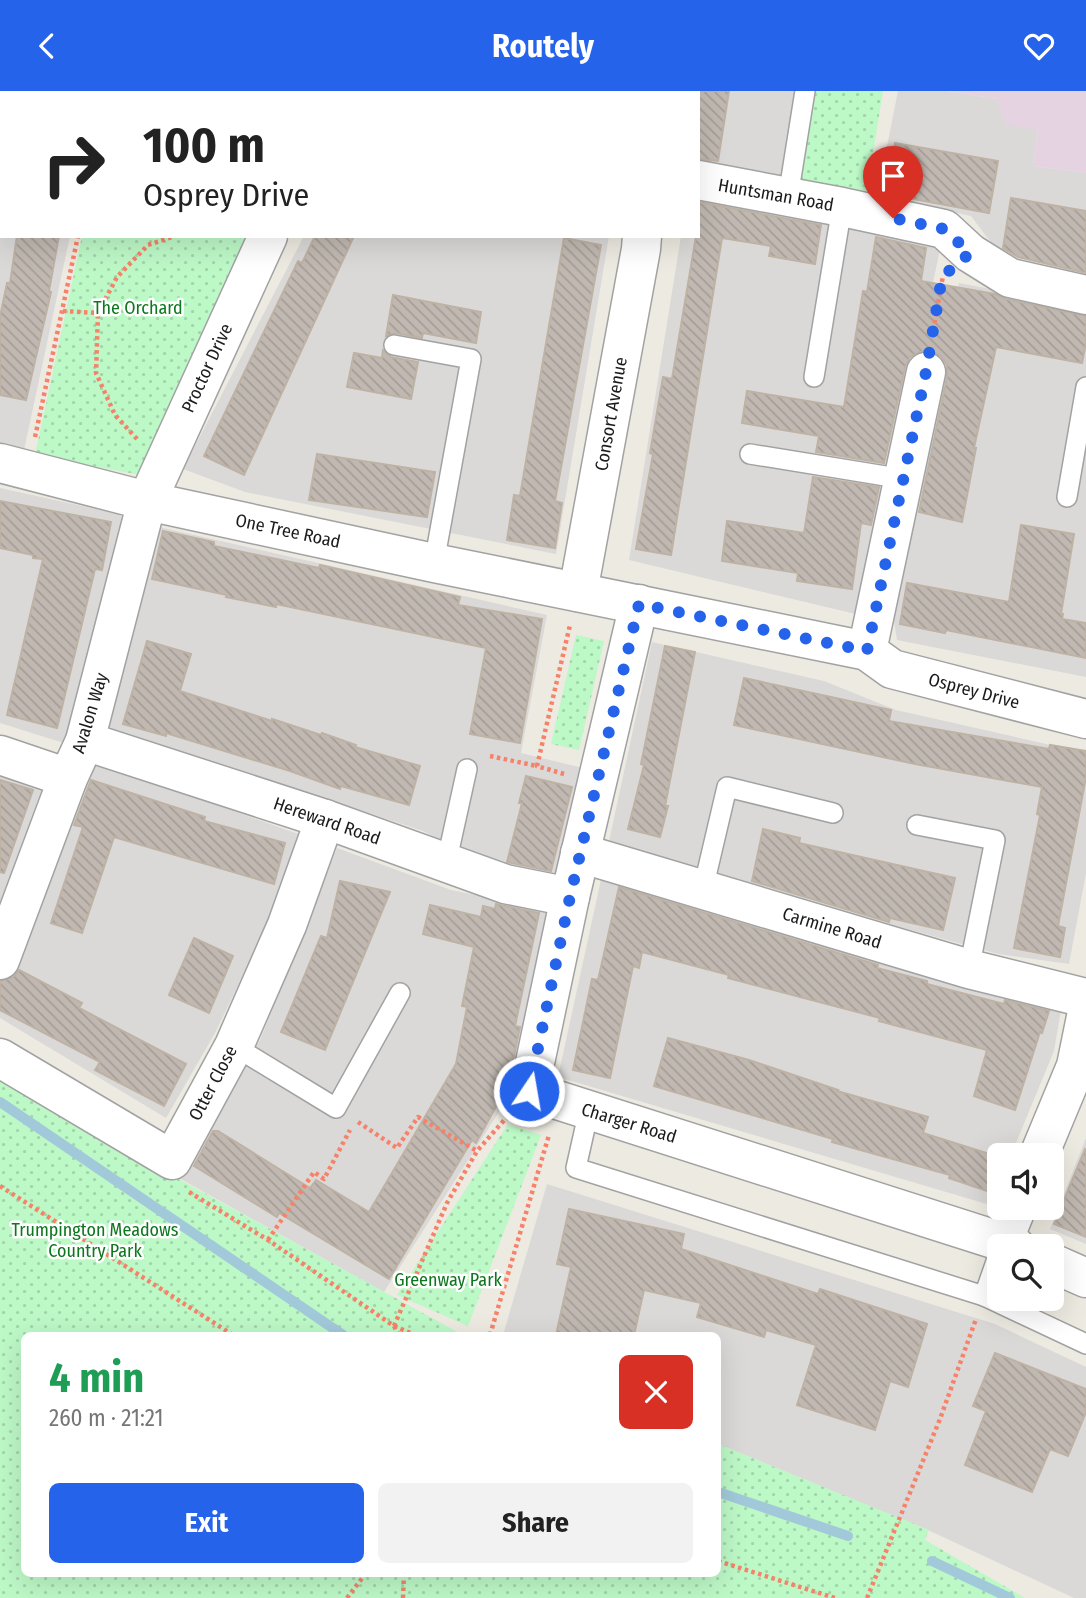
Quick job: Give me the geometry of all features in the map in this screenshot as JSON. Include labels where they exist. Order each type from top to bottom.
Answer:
[{"type":"street","name":"Huntsman Road","points":[[700,180],[944,229],[970,253],[1010,278],[1086,295]]},
{"type":"street","name":"Proctor Drive","points":[[147,501],[267,238]]},
{"type":"street","name":"Consort Avenue","points":[[578,592],[642,238]]},
{"type":"street","points":[[867,651],[926,372]]},
{"type":"street","name":"One Tree Road","points":[[14,466],[147,501],[578,592]]},
{"type":"street","name":"Avalon Way","points":[[0,960],[68,778],[85,741],[147,501]]},
{"type":"street","name":"Osprey Drive","points":[[578,592],[867,651],[892,670],[1086,719]]},
{"type":"street","points":[[560,1101],[570,897],[639,604]]},
{"type":"street","name":"Hereward Road","points":[[85,741],[325,819],[505,884],[570,897]]},
{"type":"street","points":[[0,755],[68,778]]},
{"type":"street","name":"Otter Close","points":[[172,1160],[234,1046],[287,925],[325,819]]},
{"type":"street","name":"Carmine Road","points":[[580,853],[970,969],[1086,998]]},
{"type":"street","points":[[1044,1143],[1076,1066],[1086,1017]]},
{"type":"street","points":[[0,1058],[172,1160]]},
{"type":"street","name":"Charger Road","points":[[560,1101],[991,1234]]},
{"type":"street","points":[[1064,1268],[1086,1278]]},
{"type":"lane","points":[[788,197],[805,91]]},
{"type":"lane","points":[[814,377],[842,207]]},
{"type":"lane","points":[[394,345],[471,359],[434,563]]},
{"type":"lane","points":[[1067,497],[1086,387]]},
{"type":"lane","points":[[750,454],[904,479]]},
{"type":"lane","points":[[446,864],[467,769]]},
{"type":"lane","points":[[703,889],[727,787],[833,813]]},
{"type":"lane","points":[[917,825],[995,840],[970,969]]},
{"type":"lane","points":[[234,1046],[337,1108],[400,993]]},
{"type":"lane","points":[[560,1101],[576,1168],[984,1296],[1086,1343]]},
{"type":"lane","points":[[984,1296],[987,1289]]},
{"type":"path","points":[[14,466],[63,311],[78,238]]},
{"type":"path","points":[[162,465],[115,415],[96,373],[98,313],[117,277],[148,245],[168,238]]},
{"type":"path","points":[[926,372],[942,277],[970,253]]},
{"type":"path","points":[[63,311],[98,313]]},
{"type":"path","points":[[537,766],[578,592]]},
{"type":"path","points":[[467,769],[486,755],[598,783]]},
{"type":"path","points":[[394,1326],[447,1203],[477,1151],[560,1101]]},
{"type":"path","points":[[491,1332],[560,1101]]},
{"type":"path","points":[[268,1240],[314,1172],[324,1179],[355,1120],[397,1148],[418,1117],[477,1151]]},
{"type":"path","points":[[172,1160],[176,1184],[268,1240],[394,1326],[408,1332]]},
{"type":"path","points":[[0,1186],[228,1332]]},
{"type":"path","points":[[867,1598],[940,1419],[984,1296]]},
{"type":"path","points":[[394,1326],[397,1332]]},
{"type":"path","points":[[721,1562],[835,1598]]},
{"type":"path","points":[[347,1598],[363,1577]]},
{"type":"path","points":[[403,1598],[404,1577]]},
{"type":"shaded area","points":[[700,91],[795,91],[783,176],[700,161]]},
{"type":"shaded area","points":[[898,91],[946,91],[997,99],[1038,130],[1033,166],[1086,173],[1086,271],[999,253],[971,216],[877,196]]},
{"type":"shaded area","points":[[946,91],[1086,91],[1086,173],[1033,166],[1038,130],[1005,124],[997,99]]},
{"type":"shaded area","points":[[700,198],[941,244],[864,616],[629,560],[681,238],[700,238]]},
{"type":"shaded area","points":[[0,238],[70,238],[24,450],[0,445]]},
{"type":"shaded area","points":[[303,238],[609,238],[556,554],[245,492],[183,469]]},
{"type":"shaded area","points":[[959,283],[1086,307],[1086,677],[897,640],[893,615]]},
{"type":"shaded area","points":[[0,488],[119,514],[126,524],[64,743],[0,723]]},
{"type":"shaded area","points":[[159,527],[547,615],[521,753],[587,769],[564,876],[492,868],[423,831],[109,727]]},
{"type":"shaded area","points":[[652,642],[824,681],[896,710],[1086,753],[1086,873],[1069,964],[998,954],[608,846]]},
{"type":"shaded area","points":[[95,762],[301,835],[281,897],[215,1033],[166,1118],[0,1018],[0,1005]]},
{"type":"shaded area","points":[[0,776],[41,791],[0,902]]},
{"type":"shaded area","points":[[337,848],[451,890],[543,909],[553,924],[518,1082],[384,1292],[177,1177],[260,1040]]},
{"type":"shaded area","points":[[602,875],[1062,1005],[1054,1051],[1016,1143],[987,1143],[987,1204],[558,1077]]},
{"type":"shaded area","points":[[1086,1138],[1086,1244],[1050,1229],[1054,1220],[1064,1220],[1064,1194]]},
{"type":"shaded area","points":[[547,1184],[995,1324],[1086,1367],[1086,1598],[1074,1598],[928,1530],[721,1445],[721,1332],[504,1332]]},
{"type":"green space","points":[[814,91],[883,91],[867,191],[800,180]]},
{"type":"green space","name":"The Orchard","points":[[82,238],[246,238],[140,475],[35,455]]},
{"type":"green space","points":[[576,635],[604,641],[579,750],[551,744]]},
{"type":"green space","name":"Trumpington Meadows Country Park","points":[[0,1081],[458,1332],[21,1332],[21,1577],[721,1577],[721,1445],[929,1530],[925,1540],[1025,1598],[0,1598]]},
{"type":"green space","name":"Greenway Park","points":[[508,1124],[541,1135],[468,1326],[397,1295]]},
{"type":"building","points":[[700,91],[729,91],[718,161],[700,159]]},
{"type":"building","points":[[895,143],[998,161],[989,213],[886,194]]},
{"type":"building","points":[[1011,198],[1086,211],[1086,273],[1018,257],[1003,248]]},
{"type":"building","points":[[700,202],[821,225],[815,264],[769,256],[771,246],[722,238],[671,555],[636,549],[663,377],[672,379],[696,238],[700,238]]},
{"type":"building","points":[[876,237],[926,248],[921,281],[995,294],[1005,299],[1086,316],[1086,343],[1082,363],[996,347],[974,448],[962,522],[919,512],[947,377],[947,365],[941,356],[931,351],[919,352],[910,357],[905,367],[884,463],[816,452],[819,436],[742,423],[747,391],[844,407],[863,291],[867,292]]},
{"type":"building","points":[[17,238],[59,238],[49,291],[51,292],[26,400],[0,395],[0,317],[7,283],[10,283]]},
{"type":"building","points":[[314,238],[353,238],[244,475],[204,456],[298,261],[302,263]]},
{"type":"building","points":[[564,238],[601,245],[555,501],[562,503],[555,548],[507,540],[514,495],[520,496]]},
{"type":"building","points":[[393,295],[481,312],[476,343],[423,333],[422,338],[396,333],[386,336]]},
{"type":"building","points":[[383,350],[391,357],[418,362],[411,399],[347,387],[354,353],[382,358]]},
{"type":"building","points":[[317,454],[435,472],[427,517],[309,500]]},
{"type":"building","points":[[813,477],[879,487],[871,525],[861,523],[852,589],[797,581],[798,573],[722,561],[727,521],[804,533]]},
{"type":"building","points":[[0,501],[111,522],[102,570],[95,569],[57,728],[7,715],[43,559],[0,548]]},
{"type":"building","points":[[1021,525],[1074,534],[1061,614],[1062,619],[1086,623],[1086,658],[946,630],[945,633],[900,624],[907,583],[1009,602]]},
{"type":"building","points":[[163,531],[214,542],[214,546],[319,568],[320,565],[460,597],[458,605],[542,619],[520,743],[470,734],[486,648],[276,604],[276,607],[226,597],[227,595],[152,579]]},
{"type":"building","points":[[147,641],[191,654],[180,691],[272,721],[321,735],[322,733],[356,745],[355,747],[420,766],[409,805],[341,786],[340,789],[166,733],[166,736],[123,724]]},
{"type":"building","points":[[665,646],[695,652],[660,837],[628,829],[644,765],[641,764]]},
{"type":"building","points":[[744,678],[891,710],[889,721],[1049,749],[1050,745],[1086,751],[1086,777],[1058,926],[1065,928],[1060,957],[1014,948],[1040,815],[1037,814],[1042,787],[915,764],[734,725]]},
{"type":"building","points":[[526,776],[572,787],[551,871],[507,862]]},
{"type":"building","points":[[0,780],[33,790],[4,873],[0,872]]},
{"type":"building","points":[[91,780],[205,817],[204,821],[285,843],[274,884],[114,837],[82,933],[51,923],[83,827],[74,825]]},
{"type":"building","points":[[763,829],[800,838],[799,843],[955,878],[943,930],[890,918],[889,922],[752,881]]},
{"type":"building","points":[[340,881],[390,892],[325,1050],[281,1032],[321,936],[327,938]]},
{"type":"building","points":[[619,887],[878,965],[877,968],[927,981],[927,984],[1004,1004],[1005,1000],[1049,1011],[1015,1110],[974,1096],[987,1050],[642,952],[639,968],[633,966],[610,1078],[573,1070],[592,979],[598,980]]},
{"type":"building","points":[[496,904],[539,913],[515,1026],[520,1027],[508,1085],[476,1143],[472,1140],[389,1279],[279,1213],[277,1217],[194,1166],[213,1131],[218,1131],[310,1188],[316,1180],[369,1212],[456,1064],[467,1007],[462,1006],[474,947],[423,934],[430,905],[481,917],[483,906],[495,909]]},
{"type":"building","points":[[194,938],[233,956],[209,1013],[169,995]]},
{"type":"building","points":[[19,970],[82,1003],[79,1008],[186,1064],[164,1106],[95,1070],[100,1062],[0,1010],[0,981],[13,977]]},
{"type":"building","points":[[668,1038],[749,1060],[837,1091],[928,1117],[923,1133],[987,1153],[987,1191],[949,1178],[950,1175],[832,1142],[833,1139],[654,1086]]},
{"type":"building","points":[[1085,1149],[1086,1237],[1054,1224],[1056,1220],[1064,1220],[1064,1200]]},
{"type":"building","points":[[569,1209],[684,1234],[681,1249],[818,1294],[820,1289],[927,1324],[908,1387],[890,1381],[875,1430],[797,1405],[816,1345],[766,1330],[764,1337],[697,1317],[701,1303],[644,1290],[635,1332],[557,1332],[571,1267],[557,1264]]},
{"type":"building","points":[[995,1353],[1086,1389],[1086,1412],[1068,1456],[1050,1449],[1032,1492],[965,1465],[986,1411],[973,1406]]},
{"type":"waterway","points":[[0,1102],[339,1332]]},
{"type":"waterway","points":[[721,1493],[848,1536]]},
{"type":"waterway","points":[[932,1561],[1010,1598]]},
{"type":"route","points":[[529,1091],[570,897],[639,604],[867,651],[926,372],[942,277],[970,253],[944,229],[893,218]]}]
